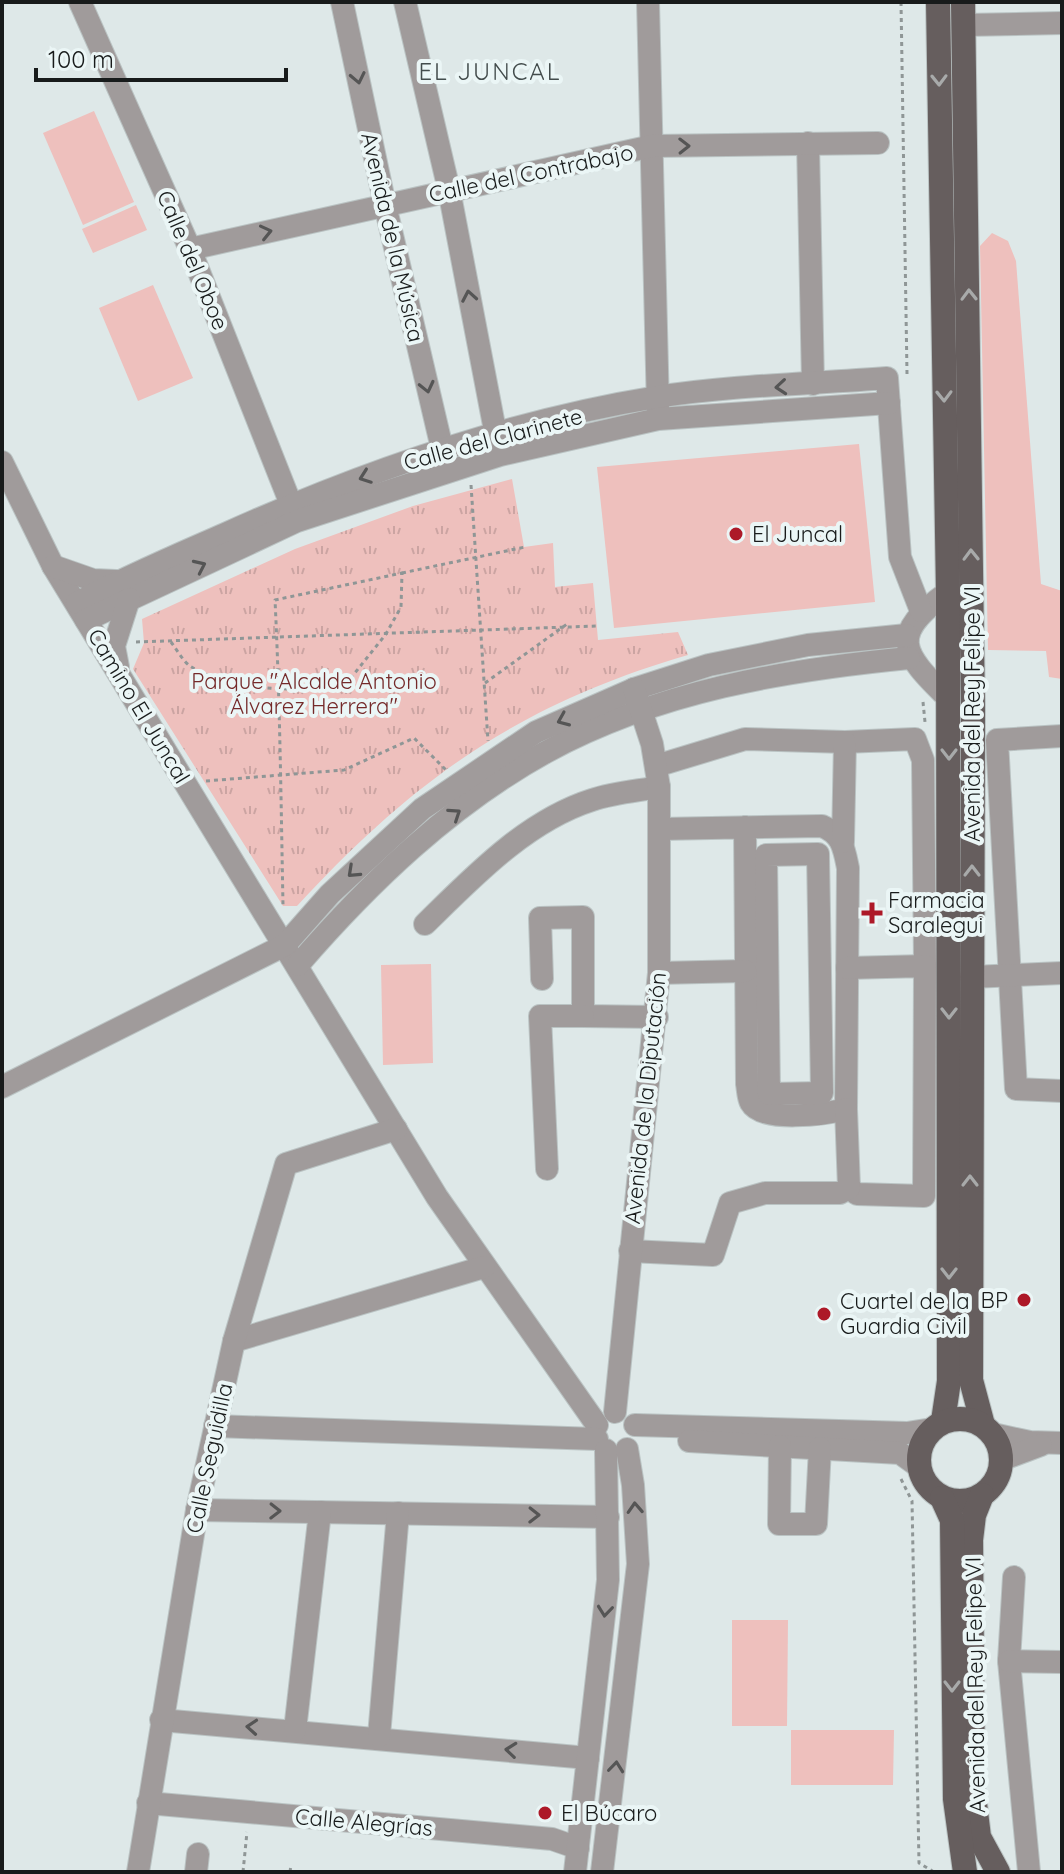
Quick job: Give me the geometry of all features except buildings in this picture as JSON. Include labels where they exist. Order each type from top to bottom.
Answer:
[{"type":"main road","name":"Avenida del Rey Felipe VI","points":[[937,1425],[949,1381],[948,592],[938,2]]},
{"type":"main road","name":"Avenida del Rey Felipe VI","points":[[963,14],[973,711],[971,1380],[988,1430]]},
{"type":"main road","points":[[970,1419],[988,1430],[1001,1460],[999,1473],[982,1495],[969,1500],[942,1498],[923,1479],[909,1471],[937,1425],[970,1419]]},
{"type":"main road","name":"Avenida del Rey Felipe VI","points":[[982,1495],[974,1515],[971,1540],[973,1787],[979,1837],[998,1872]]},
{"type":"main road","name":"Avenida del Rey Felipe VI","points":[[942,1498],[952,1520],[955,1799],[965,1872]]},
{"type":"street","name":"Calle del Oboe","points":[[80,2],[190,249],[295,512]]},
{"type":"street","name":"Avenida de la Música","points":[[342,2],[385,205],[445,460]]},
{"type":"street","points":[[405,2],[449,190],[497,444]]},
{"type":"street","points":[[648,2],[658,408]]},
{"type":"street","points":[[963,14],[1062,23]]},
{"type":"street","points":[[808,143],[813,384]]},
{"type":"street","name":"Calle del Contrabajo","points":[[190,249],[652,146],[878,143]]},
{"type":"street","points":[[897,378],[889,403],[900,557],[921,611]]},
{"type":"street","name":"Calle del Clarinete","points":[[82,612],[123,590],[295,512],[497,444],[658,408],[813,384],[897,378]]},
{"type":"street","name":"Calle del Clarinete","points":[[658,408],[889,403]]},
{"type":"street","name":"Calle del Clarinete","points":[[445,460],[470,464],[497,444]]},
{"type":"street","name":"Camino El Juncal","points":[[2,462],[53,566],[396,1129],[484,1267],[616,1434]]},
{"type":"street","points":[[53,566],[123,590],[114,646],[120,675]]},
{"type":"street","points":[[908,646],[921,611],[948,592]]},
{"type":"street","points":[[298,965],[346,909],[436,827],[546,752],[638,700],[709,665],[808,645],[908,646]]},
{"type":"street","points":[[908,646],[948,698]]},
{"type":"street","points":[[2,1087],[285,945],[342,883],[422,809],[458,784],[536,732],[638,700]]},
{"type":"street","name":"Avenida de la Diputación","points":[[575,1872],[608,1580],[608,1517],[630,1251],[657,1017],[657,777],[638,700]]},
{"type":"street","points":[[1062,736],[997,740],[1016,1089],[1062,1091]]},
{"type":"street","points":[[425,924],[474,876],[538,826],[590,800],[657,777],[745,739],[845,742],[915,739],[923,760],[924,1196],[857,1194],[849,1188]]},
{"type":"street","points":[[845,742],[843,842],[848,868],[846,1109],[849,1188]]},
{"type":"street","points":[[659,829],[822,826],[832,830],[843,842]]},
{"type":"street","points":[[745,827],[747,1084],[751,1103],[759,1111],[778,1114],[825,1114],[846,1109]]},
{"type":"street","points":[[818,854],[822,1093],[769,1094],[766,855],[818,854]]},
{"type":"street","points":[[542,979],[540,918],[583,917],[583,1016]]},
{"type":"street","points":[[847,968],[925,966]]},
{"type":"street","points":[[659,973],[745,971]]},
{"type":"street","points":[[971,977],[1062,973]]},
{"type":"street","points":[[547,1169],[540,1016],[657,1017]]},
{"type":"street","name":"Calle Seguidilla","points":[[138,1872],[197,1510],[234,1341],[286,1164],[396,1129]]},
{"type":"street","points":[[630,1251],[713,1255],[730,1203],[765,1193],[840,1193],[849,1188]]},
{"type":"street","points":[[234,1341],[484,1267]]},
{"type":"street","points":[[215,1426],[616,1434],[907,1433],[937,1425]]},
{"type":"street","points":[[988,1430],[1057,1443]]},
{"type":"street","points":[[616,1434],[900,1453],[909,1471]]},
{"type":"street","name":"Avenida de la Diputación","points":[[602,1872],[638,1564],[633,1485],[616,1434]]},
{"type":"street","points":[[1001,1460],[1057,1443]]},
{"type":"street","points":[[780,1446],[779,1524],[816,1524],[820,1448]]},
{"type":"street","points":[[197,1510],[608,1517]]},
{"type":"street","points":[[295,1730],[320,1512]]},
{"type":"street","points":[[379,1736],[398,1513]]},
{"type":"street","points":[[1014,1577],[1009,1661],[1029,1872]]},
{"type":"street","points":[[1009,1661],[1062,1662]]},
{"type":"street","points":[[161,1720],[379,1736],[588,1758]]},
{"type":"street","name":"Calle Alegrías","points":[[148,1803],[552,1839],[578,1848]]},
{"type":"street","points":[[584,1872],[591,1872]]},
{"type":"path","points":[[897,378],[901,2]]},
{"type":"path","points":[[470,464],[487,738],[496,759]]},
{"type":"path","points":[[283,906],[275,600],[525,547]]},
{"type":"path","points":[[171,642],[189,665],[224,680],[278,689],[342,689],[386,634],[401,607],[402,573]]},
{"type":"path","points":[[484,684],[567,624]]},
{"type":"path","points":[[116,638],[144,643],[567,624],[597,626]]},
{"type":"path","points":[[922,700],[926,725]]},
{"type":"path","points":[[187,784],[344,770],[414,738],[458,784]]},
{"type":"path","points":[[909,1471],[919,1863],[934,1872]]},
{"type":"path","points":[[243,1872],[248,1820]]},
{"type":"path","points":[[290,1872],[291,1865]]},
{"type":"green space","points":[[94,111],[134,202],[83,225],[43,133]]},
{"type":"green space","points":[[136,205],[147,230],[93,253],[82,229]]},
{"type":"green space","points":[[992,233],[1008,241],[1016,261],[1041,584],[1062,591],[1062,679],[1049,677],[1046,651],[988,650],[980,246]]},
{"type":"green space","points":[[153,285],[193,378],[138,401],[99,308]]},
{"type":"green space","name":"El Juncal","points":[[859,444],[875,602],[614,628],[597,467]]},
{"type":"green space","name":"Parque \"Alcalde Antonio Álvarez Herrera\"","points":[[512,479],[524,547],[553,543],[555,587],[593,583],[598,640],[678,632],[688,655],[573,697],[522,722],[474,751],[428,783],[384,820],[297,906],[283,906],[133,669],[144,643],[142,619],[295,549],[413,506]]},
{"type":"green space","points":[[431,964],[433,1063],[383,1065],[381,965]]},
{"type":"green space","points":[[732,1620],[788,1620],[787,1726],[732,1726]]},
{"type":"green space","points":[[791,1730],[894,1730],[893,1785],[791,1785]]},
{"type":"place","name":"El Juncal","points":[[736,534]]},
{"type":"place","name":"Farmacia Saralegui","points":[[872,913]]},
{"type":"place","name":"BP","points":[[1024,1300]]},
{"type":"place","name":"Cuartel de la Guardia Civil","points":[[824,1314]]},
{"type":"place","name":"El Búcaro","points":[[545,1813]]},
{"type":"district","name":"EL JUNCAL","points":[[490,72]]}]
